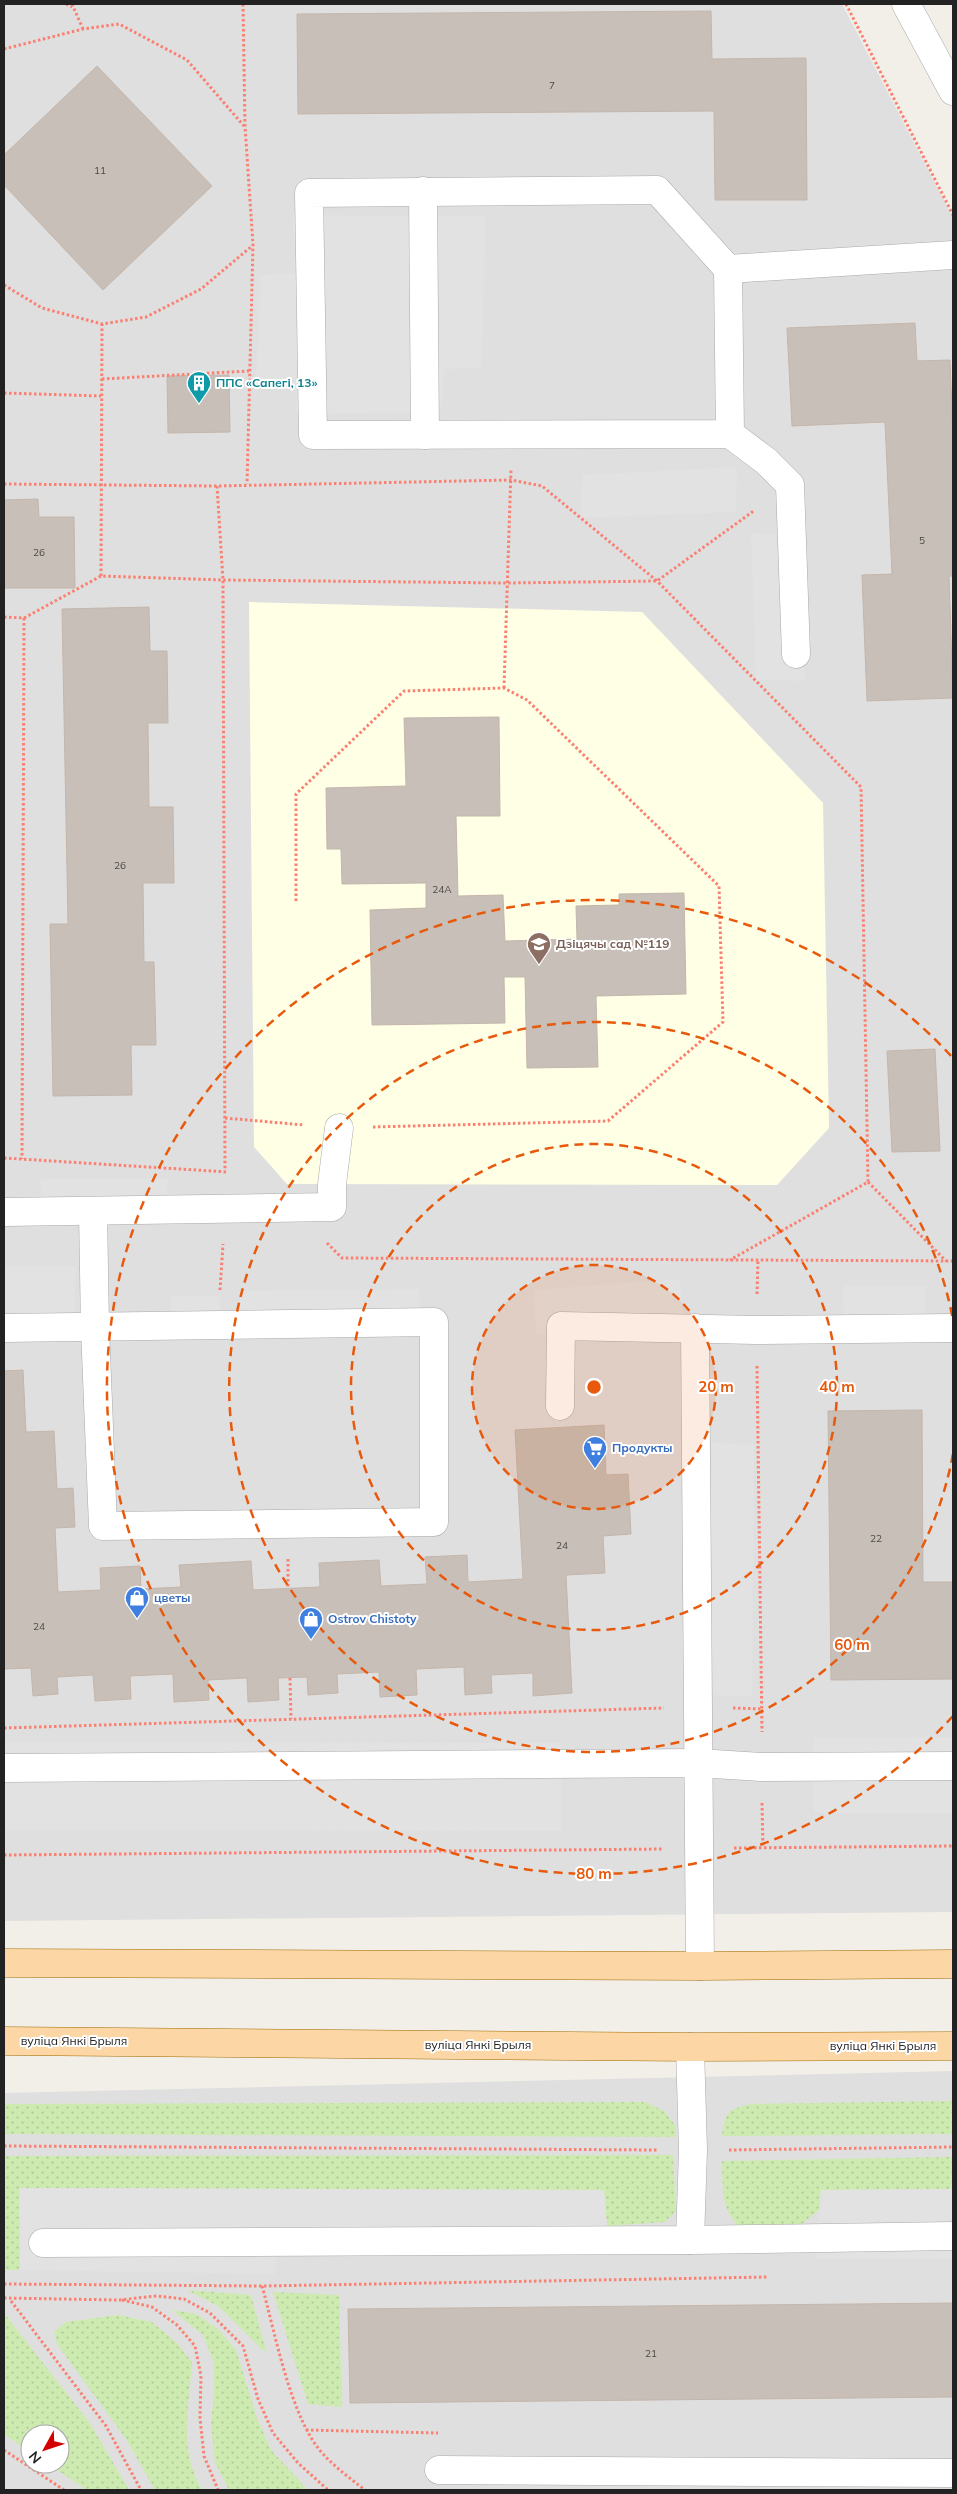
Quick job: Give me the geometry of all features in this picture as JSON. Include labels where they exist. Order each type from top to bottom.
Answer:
[{"type":"main road","points":[[4,1963],[700,1966],[953,1964]]},
{"type":"main road","name":"вуліца Янкі Брыля","points":[[4,2041],[690,2047],[953,2046]]},
{"type":"street","points":[[906,4],[953,91]]},
{"type":"street","points":[[730,434],[728,269],[657,190],[309,193],[313,435],[730,434],[766,461],[790,485],[796,654]]},
{"type":"street","points":[[423,191],[425,435]]},
{"type":"street","points":[[728,269],[953,255]]},
{"type":"street","points":[[4,1212],[332,1207],[339,1128]]},
{"type":"street","points":[[4,1328],[95,1328],[434,1322],[434,1522],[103,1526],[95,1328],[93,1211]]},
{"type":"street","points":[[560,1406],[561,1326],[756,1330],[953,1328]]},
{"type":"street","points":[[695,1328],[700,1966]]},
{"type":"street","points":[[4,1768],[698,1763],[761,1767],[953,1766]]},
{"type":"street","points":[[690,2047],[693,2150],[690,2240]]},
{"type":"street","points":[[43,2243],[690,2240],[953,2236]]},
{"type":"street","points":[[439,2470],[953,2473]]},
{"type":"path","points":[[66,4],[73,5],[83,29]]},
{"type":"path","points":[[243,4],[245,126],[253,245],[247,484]]},
{"type":"path","points":[[846,4],[953,215]]},
{"type":"path","points":[[4,48],[83,29],[119,24],[188,60],[245,126]]},
{"type":"path","points":[[4,285],[42,308],[102,324],[146,317],[201,289],[253,245]]},
{"type":"path","points":[[101,576],[102,324]]},
{"type":"path","points":[[102,379],[249,371]]},
{"type":"path","points":[[4,393],[101,396]]},
{"type":"path","points":[[504,688],[511,435]]},
{"type":"path","points":[[4,484],[101,483],[217,486],[511,480],[542,486],[657,581],[861,787],[868,1182],[946,1261]]},
{"type":"path","points":[[4,617],[24,618],[101,576],[223,580],[657,581],[790,485]]},
{"type":"path","points":[[217,486],[223,580],[225,1118],[225,1209],[218,1326]]},
{"type":"path","points":[[22,1159],[24,618]]},
{"type":"path","points":[[225,1118],[339,1128],[608,1121],[723,1022],[719,886],[527,700],[504,688],[404,691],[296,794],[296,902]]},
{"type":"path","points":[[4,1158],[225,1170],[233,1175]]},
{"type":"path","points":[[730,1260],[868,1182]]},
{"type":"path","points":[[291,1208],[342,1258],[953,1261]]},
{"type":"path","points":[[758,1260],[756,1330],[763,1848]]},
{"type":"path","points":[[290,1678],[291,1719]]},
{"type":"path","points":[[4,1728],[698,1707],[762,1709]]},
{"type":"path","points":[[4,1855],[953,1846]]},
{"type":"path","points":[[4,2146],[693,2150],[953,2147]]},
{"type":"path","points":[[4,2284],[262,2286],[776,2277]]},
{"type":"path","points":[[262,2286],[285,2371],[306,2430],[323,2454],[365,2490]]},
{"type":"path","points":[[4,2298],[10,2300],[118,2300],[157,2296],[184,2299],[210,2313],[243,2346],[258,2399],[273,2433],[298,2463],[328,2490]]},
{"type":"path","points":[[10,2300],[106,2426],[141,2490]]},
{"type":"path","points":[[118,2300],[152,2307],[177,2325],[195,2346],[201,2376],[200,2418],[204,2456],[218,2490]]},
{"type":"path","points":[[4,2450],[64,2490]]},
{"type":"shaded area","points":[[4,4],[842,4],[953,218],[953,1912],[4,1921]]},
{"type":"shaded area","points":[[293,215],[486,216],[481,368],[444,369],[441,412],[297,414],[295,383],[256,382],[261,275],[295,273]]},
{"type":"shaded area","points":[[737,467],[736,512],[580,518],[583,475]]},
{"type":"shaded area","points":[[751,533],[800,535],[805,681],[756,680]]},
{"type":"shaded area","name":"Дзіцячы сад №119","points":[[249,602],[642,612],[823,803],[829,1128],[777,1185],[287,1184],[254,1147]]},
{"type":"shaded area","points":[[41,1179],[168,1179],[165,1210],[40,1211]]},
{"type":"shaded area","points":[[4,1266],[76,1266],[74,1328],[4,1328]]},
{"type":"shaded area","points":[[680,1279],[683,1327],[536,1334],[534,1290]]},
{"type":"shaded area","points":[[843,1286],[926,1286],[926,1337],[844,1339]]},
{"type":"shaded area","points":[[419,1289],[421,1322],[240,1325],[240,1291]]},
{"type":"shaded area","points":[[171,1295],[220,1297],[218,1326],[169,1326]]},
{"type":"shaded area","points":[[696,1442],[754,1445],[752,1696],[698,1695]]},
{"type":"shaded area","points":[[953,1737],[953,1813],[814,1813],[814,1738]]},
{"type":"shaded area","points":[[4,1742],[561,1743],[561,1831],[4,1830]]},
{"type":"shaded area","points":[[953,2071],[953,2490],[4,2490],[4,2093]]},
{"type":"shaded area","points":[[19,2188],[604,2190],[609,2252],[277,2253],[275,2274],[20,2270]]},
{"type":"shaded area","points":[[953,2189],[953,2259],[816,2259],[821,2190]]},
{"type":"green space","points":[[953,2101],[953,2134],[722,2136],[726,2117],[729,2113],[737,2108],[751,2104]]},
{"type":"green space","points":[[646,2102],[664,2111],[676,2126],[676,2137],[4,2134],[4,2104]]},
{"type":"green space","points":[[673,2155],[676,2211],[665,2222],[607,2226],[604,2190],[20,2188],[20,2270],[4,2270],[4,2156]]},
{"type":"green space","points":[[953,2157],[953,2189],[821,2190],[819,2210],[798,2227],[742,2229],[730,2214],[724,2198],[722,2161]]},
{"type":"green space","points":[[187,2290],[251,2295],[267,2354],[218,2306]]},
{"type":"green space","points":[[273,2292],[339,2295],[342,2407],[308,2404]]},
{"type":"green space","points":[[172,2310],[196,2314],[218,2329],[236,2350],[257,2418],[271,2450],[308,2490],[229,2490],[215,2462],[211,2425],[214,2363],[203,2335]]},
{"type":"green space","points":[[4,2313],[90,2423],[129,2490],[87,2490],[63,2474],[70,2474],[70,2424],[20,2424],[20,2445],[4,2434]]},
{"type":"green space","points":[[118,2315],[152,2322],[177,2343],[192,2362],[187,2443],[195,2474],[202,2490],[155,2490],[126,2439],[57,2344],[54,2332],[66,2322]]},
{"type":"building","points":[[711,11],[712,59],[806,58],[807,200],[715,200],[714,111],[298,114],[297,14]]},
{"type":"building","points":[[97,66],[212,186],[103,290],[4,185],[4,155]]},
{"type":"building","points":[[915,323],[917,361],[950,360],[953,437],[953,576],[949,576],[953,698],[867,701],[862,575],[892,574],[885,422],[792,426],[787,328]]},
{"type":"building","name":"ППС «Сапегі, 13»","points":[[229,375],[230,432],[168,433],[167,376]]},
{"type":"building","points":[[38,499],[39,517],[74,517],[75,588],[4,588],[4,500]]},
{"type":"building","points":[[149,607],[150,651],[167,651],[168,723],[148,723],[149,807],[173,807],[174,883],[143,883],[144,962],[154,962],[156,1045],[131,1045],[132,1095],[53,1096],[50,924],[68,924],[62,609]]},
{"type":"building","points":[[499,717],[500,816],[456,816],[458,896],[503,895],[505,941],[577,939],[576,906],[619,905],[619,894],[684,893],[686,994],[596,996],[598,1067],[527,1068],[525,977],[504,977],[505,1023],[372,1025],[370,910],[426,908],[426,883],[342,884],[341,849],[327,849],[326,788],[406,786],[404,718]]},
{"type":"building","points":[[935,1049],[940,1151],[892,1152],[887,1051]]},
{"type":"building","points":[[23,1370],[26,1432],[54,1431],[57,1489],[73,1488],[75,1527],[55,1528],[58,1592],[101,1590],[100,1568],[140,1566],[141,1589],[181,1587],[179,1565],[251,1561],[253,1590],[320,1587],[319,1563],[379,1560],[381,1586],[427,1584],[425,1557],[467,1555],[468,1582],[523,1579],[515,1430],[604,1425],[606,1475],[628,1474],[631,1534],[603,1536],[605,1573],[566,1575],[572,1693],[533,1696],[533,1673],[491,1675],[492,1693],[465,1695],[464,1667],[416,1669],[417,1695],[380,1697],[379,1672],[337,1674],[338,1693],[308,1695],[307,1677],[278,1678],[279,1700],[248,1702],[247,1678],[208,1680],[209,1700],[174,1702],[173,1674],[130,1676],[131,1699],[95,1701],[93,1675],[57,1677],[58,1694],[33,1696],[31,1668],[4,1669],[4,1371]]},
{"type":"building","points":[[922,1410],[923,1582],[953,1582],[953,1679],[831,1680],[828,1411]]},
{"type":"building","points":[[953,2303],[953,2397],[350,2403],[348,2309]]},
{"type":"place","name":"ППС «Сапегі, 13»","points":[[199,404]]},
{"type":"place","name":"Дзіцячы сад №119","points":[[539,965]]},
{"type":"place","name":"Продукты","points":[[595,1469]]},
{"type":"place","name":"цветы","points":[[137,1619]]},
{"type":"place","name":"Ostrov Chistoty","points":[[311,1640]]}]
